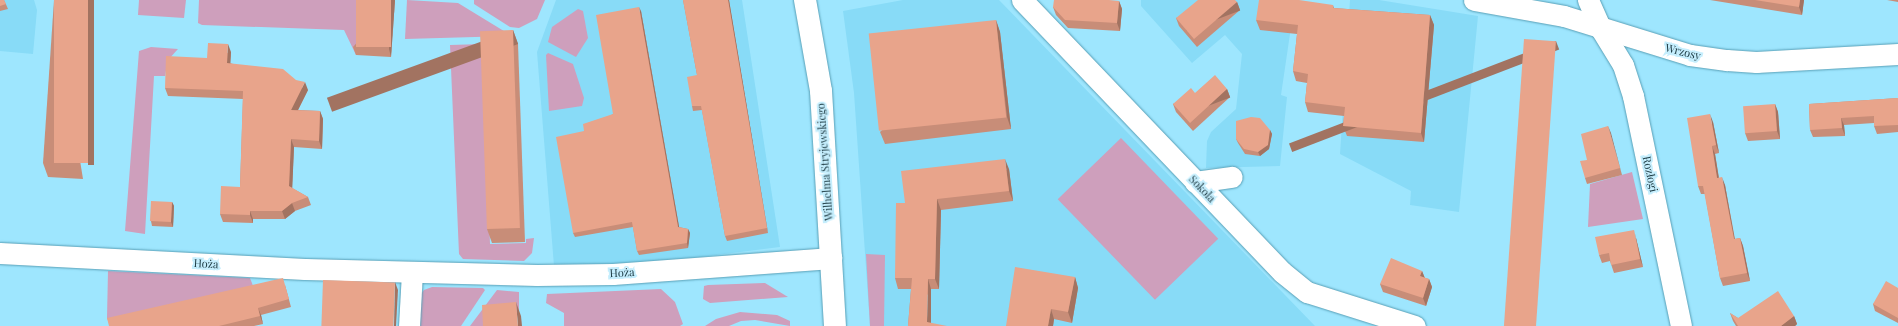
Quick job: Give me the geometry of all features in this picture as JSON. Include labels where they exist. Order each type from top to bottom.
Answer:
[{"type":"street","name":"Wilhelma Stryjewskiego","points":[[807,0],[821,91],[835,326]]},
{"type":"street","name":"Sokola","points":[[1022,0],[1282,272],[1307,292],[1415,326]]},
{"type":"street","name":"Wrzosy","points":[[1474,0],[1564,16],[1601,29],[1690,54],[1727,60],[1756,62],[1898,54]]},
{"type":"street","name":"Rozłogi","points":[[1588,0],[1601,29],[1623,65],[1633,96],[1681,326]]},
{"type":"street","points":[[1195,182],[1232,177]]},
{"type":"street","name":"Hoża","points":[[0,253],[412,272],[537,275],[613,274],[831,258]]},
{"type":"street","points":[[409,326],[412,272]]},
{"type":"shaded area","points":[[0,0],[34,0],[37,10],[33,54],[0,51]]},
{"type":"shaded area","points":[[139,0],[186,0],[184,18],[138,15]]},
{"type":"shaded area","points":[[199,0],[359,0],[356,55],[344,30],[202,25],[198,23]]},
{"type":"shaded area","points":[[407,0],[458,3],[512,36],[405,39]]},
{"type":"shaded area","points":[[474,0],[545,0],[537,19],[519,28],[510,27],[474,4]]},
{"type":"shaded area","points":[[556,0],[742,0],[780,247],[668,261],[554,266],[537,52]]},
{"type":"shaded area","points":[[903,0],[999,0],[1315,326],[870,326],[854,93],[843,11]]},
{"type":"shaded area","points":[[1141,0],[1295,0],[1281,95],[1287,97],[1280,166],[1206,168],[1207,141],[1211,132],[1236,109],[1242,54],[1225,35],[1192,63],[1141,6]]},
{"type":"shaded area","points":[[1350,0],[1379,0],[1478,16],[1459,212],[1410,205],[1411,191],[1340,154]]},
{"type":"shaded area","points":[[578,9],[583,11],[588,38],[576,57],[548,42],[552,27]]},
{"type":"shaded area","points":[[483,44],[490,244],[526,243],[526,239],[534,238],[532,253],[524,261],[463,259],[459,254],[450,45]]},
{"type":"shaded area","points":[[151,47],[178,49],[168,60],[165,76],[154,76],[145,234],[125,231],[139,51]]},
{"type":"shaded area","points":[[548,53],[573,64],[584,98],[582,106],[549,111],[546,55]]},
{"type":"shaded area","points":[[1121,138],[1218,239],[1155,300],[1058,199]]},
{"type":"shaded area","points":[[1632,172],[1643,219],[1588,227],[1590,184]]},
{"type":"shaded area","points":[[866,254],[885,255],[884,326],[870,326]]},
{"type":"shaded area","points":[[108,271],[250,278],[255,291],[110,326],[107,318]]},
{"type":"shaded area","points":[[765,283],[788,297],[710,303],[703,299],[704,286]]},
{"type":"shaded area","points":[[432,287],[483,288],[485,290],[461,326],[418,326],[421,294],[424,290]]},
{"type":"shaded area","points":[[661,289],[675,302],[683,324],[680,326],[564,326],[564,313],[546,303],[547,294]]},
{"type":"shaded area","points":[[497,290],[519,292],[519,316],[488,326],[470,326]]},
{"type":"shaded area","points":[[740,312],[777,315],[790,321],[790,326],[755,320],[741,321],[729,326],[705,326],[716,319]]},
{"type":"building","points":[[0,0],[4,0],[6,4],[0,6]]},
{"type":"building","points":[[54,0],[88,0],[88,163],[54,163]]},
{"type":"building","points":[[356,0],[391,0],[391,47],[356,47]]},
{"type":"building","points":[[683,0],[728,0],[767,228],[725,236],[701,106],[692,106],[687,77],[697,75]]},
{"type":"building","points":[[1054,0],[1119,1],[1117,23],[1065,20],[1053,7]]},
{"type":"building","points":[[1198,0],[1235,0],[1237,2],[1194,39],[1176,18]]},
{"type":"building","points":[[1259,0],[1299,0],[1333,5],[1333,8],[1430,15],[1421,133],[1343,126],[1345,107],[1305,102],[1308,74],[1293,71],[1298,25],[1256,20]]},
{"type":"building","points":[[1755,0],[1800,0],[1799,7]]},
{"type":"building","points":[[639,7],[678,227],[688,229],[687,243],[637,251],[632,222],[573,233],[556,137],[584,131],[583,124],[613,114],[596,15]]},
{"type":"building","points":[[996,20],[1006,117],[879,131],[869,33]]},
{"type":"building","points":[[513,30],[520,228],[487,229],[480,31]]},
{"type":"building","points":[[1524,39],[1556,41],[1536,326],[1504,326]]},
{"type":"building","points":[[208,43],[228,44],[227,63],[283,69],[296,80],[305,82],[291,110],[320,111],[319,141],[291,139],[289,186],[308,197],[292,203],[282,211],[250,211],[250,215],[220,214],[221,186],[240,187],[243,91],[165,88],[166,56],[207,58]]},
{"type":"building","points":[[1215,75],[1227,89],[1190,123],[1173,104],[1191,88],[1195,93]]},
{"type":"building","points":[[1898,98],[1898,125],[1874,126],[1874,116],[1841,118],[1842,128],[1810,130],[1809,104]]},
{"type":"building","points":[[1775,104],[1777,131],[1745,133],[1743,106]]},
{"type":"building","points":[[1710,114],[1716,145],[1712,146],[1717,178],[1722,177],[1734,239],[1740,238],[1747,273],[1720,278],[1703,186],[1698,186],[1687,118]]},
{"type":"building","points":[[1251,117],[1260,118],[1270,130],[1268,145],[1258,152],[1244,149],[1236,139],[1236,121]]},
{"type":"building","points":[[1608,126],[1620,168],[1585,178],[1580,161],[1587,160],[1581,134]]},
{"type":"building","points":[[1005,159],[1009,191],[937,199],[935,279],[928,279],[927,322],[947,326],[908,326],[912,278],[895,278],[896,203],[905,203],[901,171]]},
{"type":"building","points":[[151,201],[172,202],[171,222],[150,221]]},
{"type":"building","points":[[1634,230],[1640,259],[1611,265],[1609,253],[1599,255],[1595,237]]},
{"type":"building","points":[[1391,258],[1422,271],[1420,276],[1429,279],[1423,298],[1380,284]]},
{"type":"building","points":[[1015,267],[1075,277],[1068,312],[1051,309],[1048,326],[1006,326]]},
{"type":"building","points":[[283,278],[289,299],[258,308],[260,316],[219,326],[109,326],[107,318]]},
{"type":"building","points":[[323,280],[395,283],[393,326],[321,326]]},
{"type":"building","points":[[1886,281],[1898,288],[1898,318],[1873,304]]},
{"type":"building","points":[[1778,291],[1794,316],[1781,326],[1738,326],[1730,313],[1738,318]]},
{"type":"building","points":[[516,302],[518,326],[483,326],[482,305]]}]
